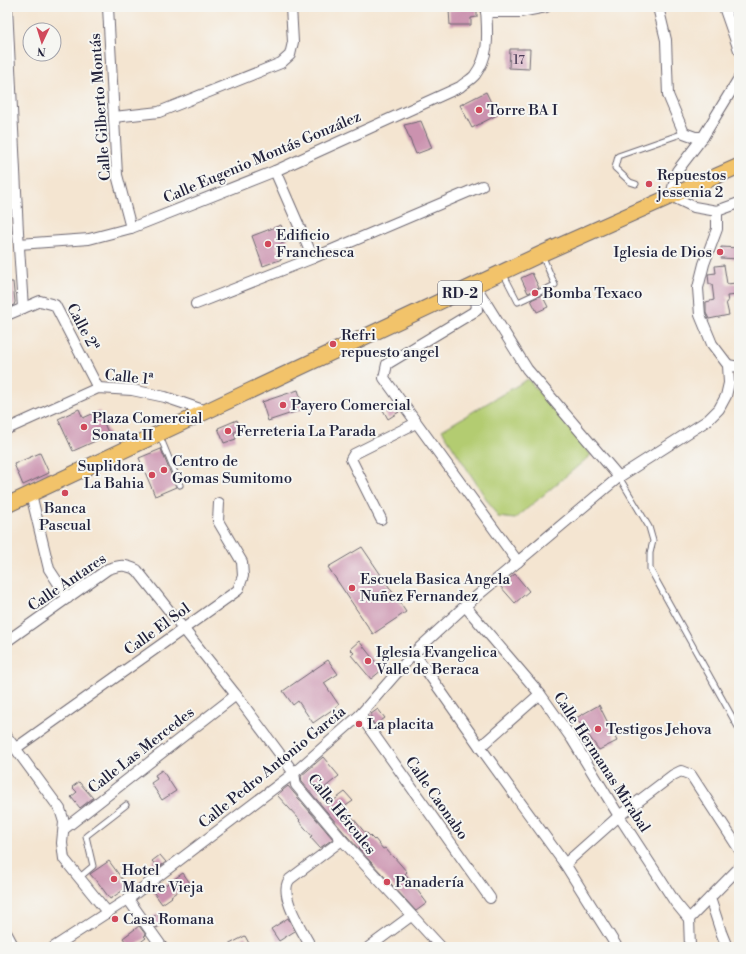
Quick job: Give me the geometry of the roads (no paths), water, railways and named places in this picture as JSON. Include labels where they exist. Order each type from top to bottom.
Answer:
[{"type":"main road","name":"RD-2","points":[[7,505],[541,254],[739,166]]},
{"type":"street","points":[[7,7],[23,308]]},
{"type":"street","name":"Calle Gilberto Montás","points":[[108,7],[117,175],[132,228]]},
{"type":"street","points":[[114,117],[159,112],[281,63],[290,55],[293,42],[291,7]]},
{"type":"street","points":[[486,10],[520,12],[546,7]]},
{"type":"street","points":[[658,7],[666,40],[668,95],[684,133],[695,137],[703,137]]},
{"type":"street","points":[[724,7],[739,50]]},
{"type":"street","name":"Calle Eugenio Montás González","points":[[19,244],[89,239],[132,228],[275,171],[460,87],[474,76],[486,53],[486,10]]},
{"type":"street","points":[[739,78],[703,137],[677,171],[671,196],[694,207],[717,211],[739,203]]},
{"type":"street","points":[[275,171],[313,258]]},
{"type":"street","points":[[196,304],[313,258],[482,186]]},
{"type":"street","points":[[717,211],[717,229],[704,264],[698,288],[700,314],[712,344],[728,365],[739,367]]},
{"type":"street","points":[[475,286],[476,310],[387,364],[384,378],[518,562]]},
{"type":"street","points":[[475,286],[527,369],[619,477]]},
{"type":"street","name":"Calle 2ª","points":[[7,316],[40,302],[55,305],[98,388]]},
{"type":"street","name":"Calle Pedro Antonio García","points":[[54,947],[128,899],[294,773],[360,715],[414,653],[465,606],[619,477],[708,420],[719,409],[726,396],[729,383],[728,365]]},
{"type":"street","name":"Calle 1ª","points":[[7,429],[98,388],[132,390],[165,397],[206,411]]},
{"type":"street","points":[[380,519],[351,459],[354,454],[416,423]]},
{"type":"street","points":[[31,494],[49,569],[68,598]]},
{"type":"street","name":"Calle El Sol","points":[[16,748],[238,590],[243,576],[242,562],[218,521],[219,502]]},
{"type":"street","name":"Calle Antares","points":[[7,641],[108,569],[118,565],[128,565],[137,570],[144,577]]},
{"type":"street","name":"Calle Hércules","points":[[144,577],[236,695],[294,773],[296,785],[342,840],[441,947]]},
{"type":"street","name":"Calle Hermanas Mirabal","points":[[465,606],[540,694],[572,739],[619,816],[675,902],[689,918]]},
{"type":"street","points":[[414,653],[480,747],[566,864],[617,947]]},
{"type":"street","points":[[480,747],[540,694]]},
{"type":"street","name":"Calle Las Mercedes","points":[[64,829],[236,695]]},
{"type":"street","name":"Calle Caonabo","points":[[360,715],[490,898]]},
{"type":"street","points":[[7,737],[60,809],[64,822],[62,843],[64,859],[108,913]]},
{"type":"street","points":[[566,864],[619,816],[673,774],[681,771],[691,775],[739,849]]},
{"type":"street","points":[[311,947],[288,900],[286,885],[290,879],[342,840]]},
{"type":"street","points":[[690,947],[689,918],[739,868]]},
{"type":"street","points":[[710,898],[720,932],[727,947]]},
{"type":"street","points":[[128,899],[162,947]]},
{"type":"street","points":[[369,947],[411,916]]},
{"type":"street","points":[[7,934],[14,947]]},
{"type":"lane","points":[[636,184],[630,182],[615,168],[618,156],[684,133]]},
{"type":"lane","points":[[503,272],[518,302],[555,285],[541,254]]},
{"type":"lane","points":[[159,433],[180,485]]},
{"type":"lane","points":[[619,477],[649,526],[653,541],[650,553],[650,569],[739,729]]},
{"type":"lane","points":[[80,878],[94,866],[86,836],[126,805]]},
{"type":"place","name":"Torre BA I","points":[[479,110]]},
{"type":"place","name":"Repuestos jessenia 2","points":[[649,184]]},
{"type":"place","name":"Edificio Franchesca","points":[[268,244]]},
{"type":"place","name":"Iglesia de Dios","points":[[720,252]]},
{"type":"place","name":"Bomba Texaco","points":[[535,293]]},
{"type":"place","name":"Refri repuesto angel","points":[[333,344]]},
{"type":"place","name":"Payero Comercial","points":[[283,405]]},
{"type":"place","name":"Plaza Comercial Sonata II","points":[[84,427]]},
{"type":"place","name":"Ferreteria La Parada","points":[[228,431]]},
{"type":"place","name":"Centro de Gomas Sumitomo","points":[[164,470]]},
{"type":"place","name":"Suplidora La Bahia","points":[[152,475]]},
{"type":"place","name":"Banca Pascual","points":[[65,493]]},
{"type":"place","name":"Escuela Basica Angela Nuñez Fernandez","points":[[352,588]]},
{"type":"place","name":"Iglesia Evangelica Valle de Beraca","points":[[368,661]]},
{"type":"place","name":"La placita","points":[[359,724]]},
{"type":"place","name":"Testigos Jehova","points":[[598,729]]},
{"type":"place","name":"Hotel Madre Vieja","points":[[114,879]]},
{"type":"place","name":"Panadería","points":[[387,882]]},
{"type":"place","name":"Casa Romana","points":[[115,919]]}]
